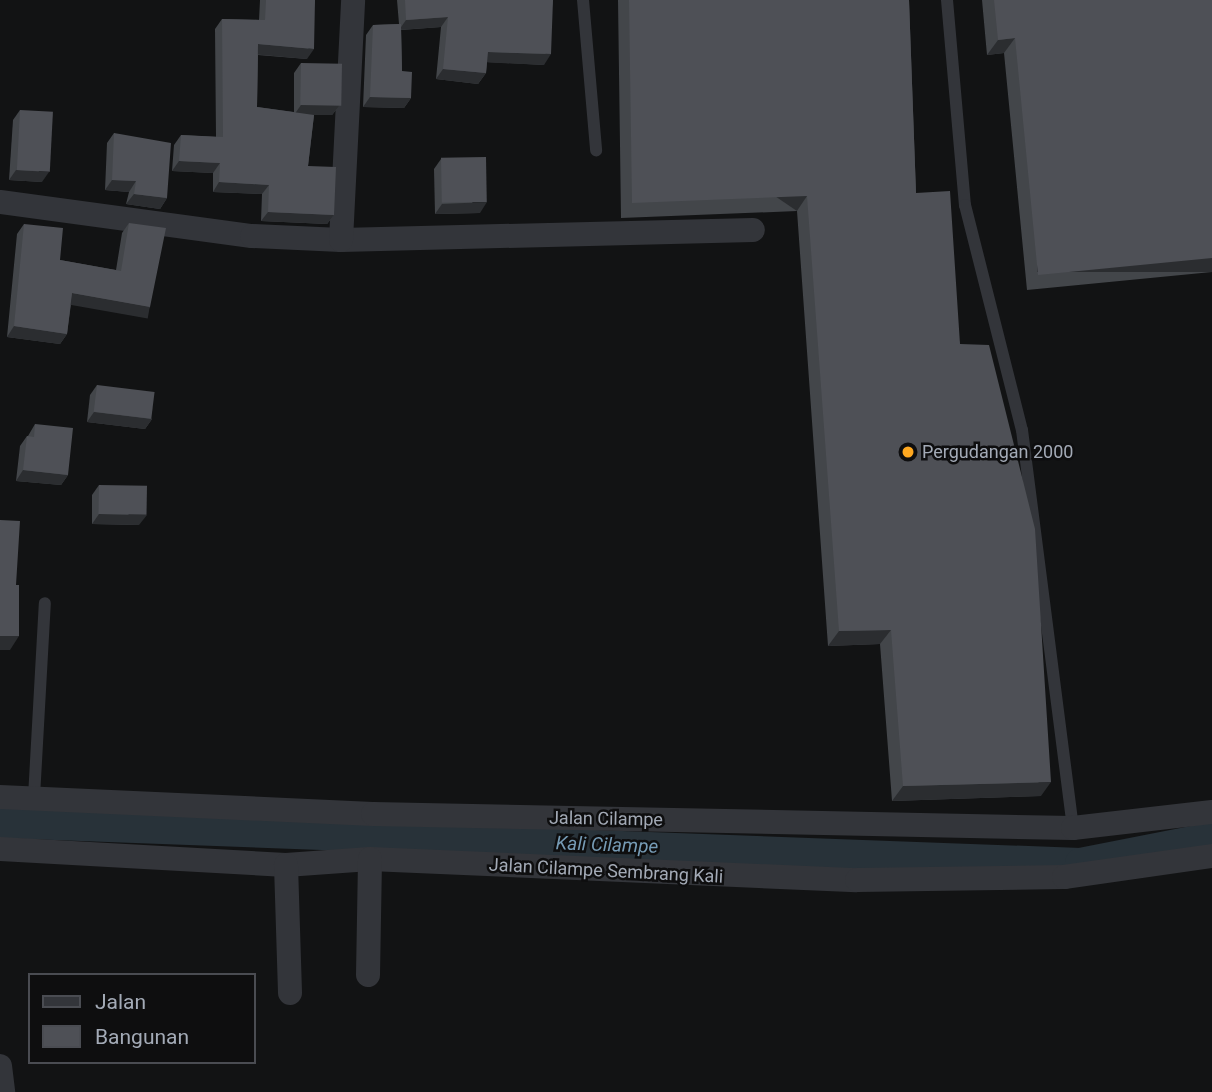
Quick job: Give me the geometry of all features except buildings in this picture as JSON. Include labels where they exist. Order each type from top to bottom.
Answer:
[{"type":"street","points":[[341,240],[353,0]]},
{"type":"street","points":[[0,202],[252,236],[341,240],[753,230]]},
{"type":"street","name":"Jalan Cilampe","points":[[0,797],[373,814],[1073,828],[1212,813]]},
{"type":"street","name":"Jalan Cilampe Sembrang Kali","points":[[0,849],[286,864],[370,859],[857,880],[1064,877],[1212,856]]},
{"type":"street","points":[[368,975],[370,859]]},
{"type":"street","points":[[286,864],[290,993]]},
{"type":"street","points":[[0,1066],[3,1092]]},
{"type":"lane","points":[[583,0],[596,150]]},
{"type":"lane","points":[[947,0],[965,205],[1022,430],[1073,828]]},
{"type":"lane","points":[[34,797],[45,603]]},
{"type":"waterway","name":"Kali Cilampe","points":[[0,823],[1080,863],[1212,837]]},
{"type":"place","name":"Pergudangan 2000","points":[[908,452]]}]
